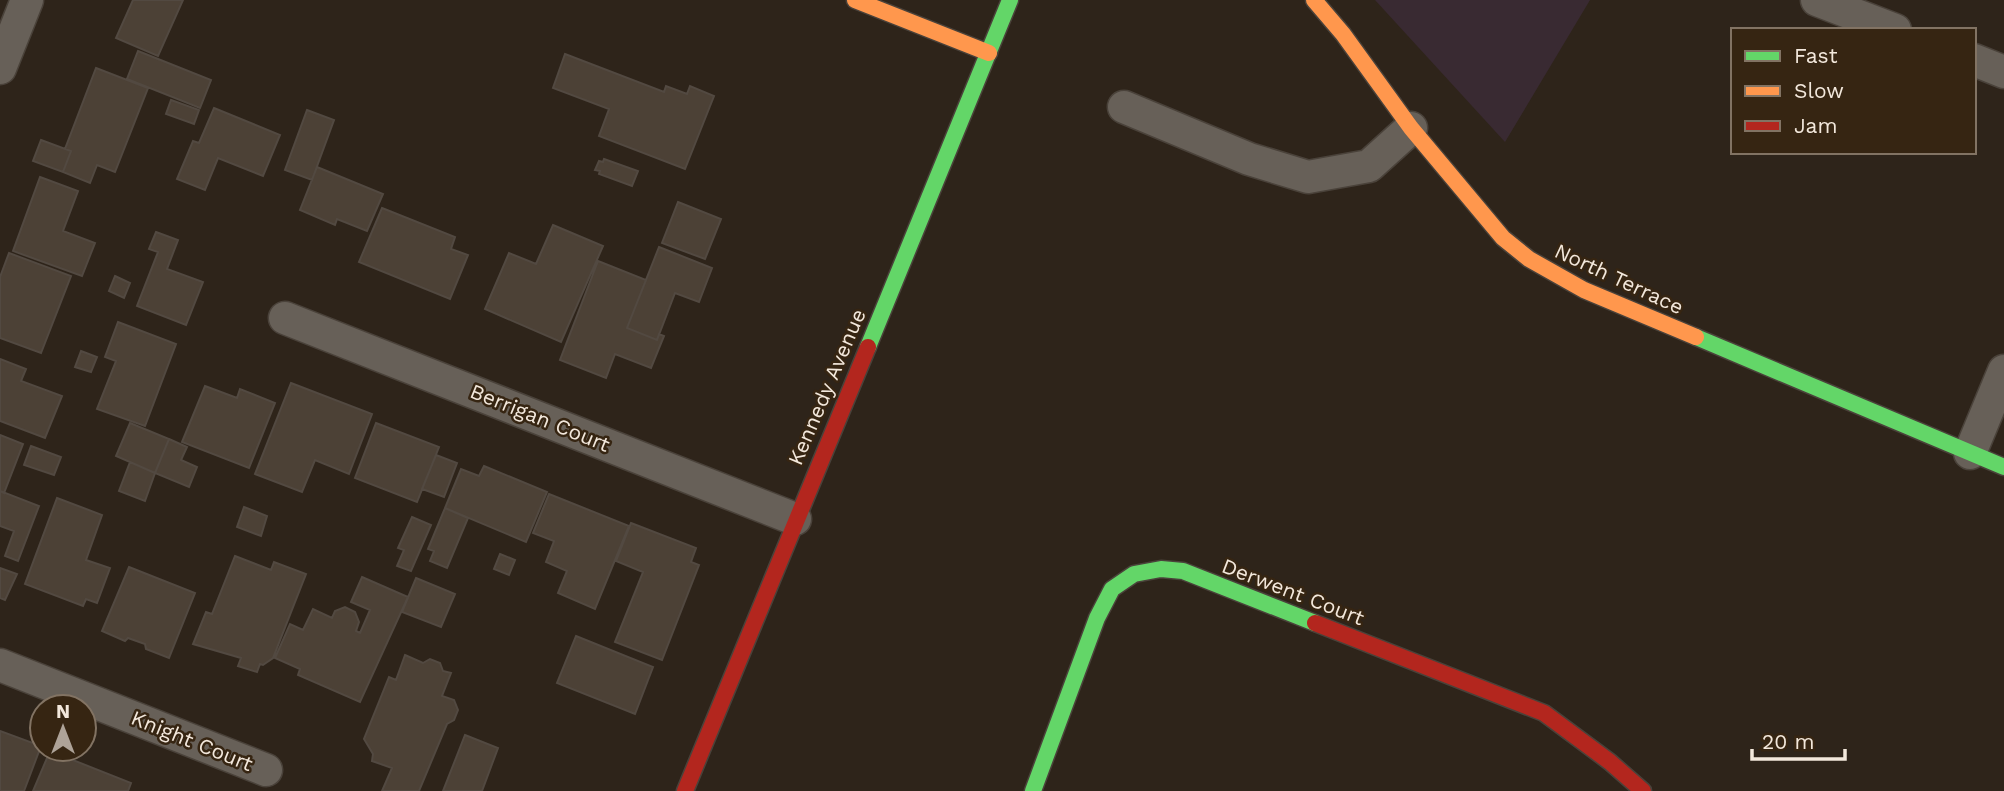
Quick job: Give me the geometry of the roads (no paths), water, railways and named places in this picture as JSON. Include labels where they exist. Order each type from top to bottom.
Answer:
[{"type":"street","points":[[0,68],[27,0]]},
{"type":"street","points":[[855,0],[989,53]]},
{"type":"street","name":"Kennedy Avenue","points":[[685,791],[1010,0]]},
{"type":"street","name":"North Terrace","points":[[1314,0],[1343,34],[1411,128],[1503,238],[1529,259],[1584,290],[2004,467]]},
{"type":"street","points":[[1817,0],[1890,28]]},
{"type":"street","points":[[1976,61],[2004,72]]},
{"type":"street","points":[[1124,107],[1249,159],[1308,177],[1369,166],[1411,128]]},
{"type":"street","name":"Berrigan Court","points":[[285,318],[795,519]]},
{"type":"street","points":[[1970,453],[2004,371]]},
{"type":"street","name":"Derwent Court","points":[[1033,791],[1097,618],[1112,589],[1134,574],[1161,569],[1184,571],[1544,713],[1590,746],[1643,791]]},
{"type":"street","name":"Knight Court","points":[[0,665],[266,770]]}]
